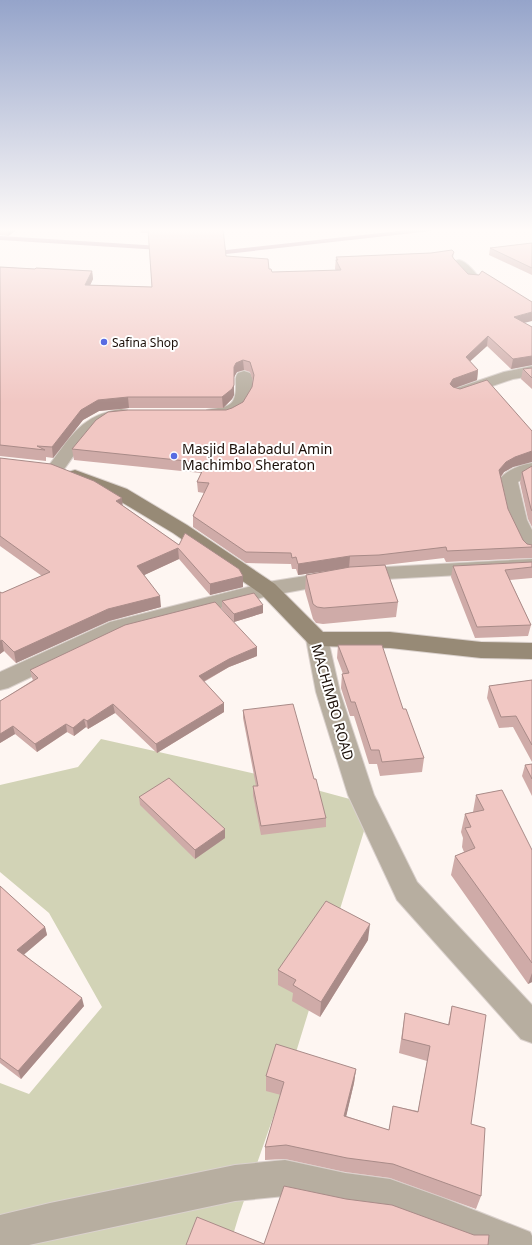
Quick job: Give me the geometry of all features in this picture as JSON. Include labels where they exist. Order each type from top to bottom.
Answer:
[{"type":"street","points":[[458,393],[510,375],[532,371]]},
{"type":"street","points":[[199,414],[226,414],[236,409],[244,396],[244,376]]},
{"type":"street","name":"MACHIMBO ROAD","points":[[136,414],[105,416],[90,425],[48,467],[120,493],[180,529],[268,589],[317,639],[328,692],[360,794],[407,891],[532,1028]]},
{"type":"street","points":[[532,468],[517,474],[508,480],[517,520],[532,550]]},
{"type":"street","points":[[0,682],[118,627],[268,589],[349,575],[532,565]]},
{"type":"street","points":[[317,639],[390,640],[481,650],[532,651]]},
{"type":"street","points":[[0,1234],[50,1221],[235,1183],[285,1178],[345,1191],[390,1197],[517,1245]]},
{"type":"green space","points":[[101,739],[261,775],[372,805],[297,1049],[230,1245],[0,1245],[0,1083],[29,1094],[102,1007],[49,913],[0,872],[0,785],[78,767]]},
{"type":"building","points":[[0,287],[508,287],[532,302],[532,312],[514,317],[532,327],[532,356],[513,359],[488,336],[466,357],[478,370],[453,379],[450,384],[453,387],[460,389],[487,380],[532,431],[532,451],[506,462],[499,470],[508,509],[523,540],[527,544],[532,545],[532,547],[447,551],[446,547],[379,555],[350,556],[298,564],[296,557],[292,558],[291,553],[246,552],[193,516],[209,483],[197,482],[206,463],[72,449],[96,420],[108,412],[128,410],[226,410],[232,408],[243,402],[252,387],[254,375],[250,362],[243,360],[236,363],[234,367],[234,385],[232,389],[222,397],[128,397],[98,400],[81,410],[52,447],[37,446],[45,450],[0,445]]},
{"type":"building","points":[[532,368],[532,378],[523,369]]},
{"type":"building","points":[[0,458],[51,464],[94,481],[122,498],[116,501],[179,545],[185,533],[239,569],[243,576],[210,584],[178,548],[137,566],[160,596],[108,609],[14,652],[2,640],[0,641],[0,592],[2,593],[50,572],[0,536]]},
{"type":"building","points":[[532,466],[532,511],[522,472]]},
{"type":"building","points":[[532,562],[532,567],[505,570],[531,625],[477,627],[453,566]]},
{"type":"building","points":[[385,565],[398,602],[324,608],[317,607],[313,604],[306,575],[350,567]]},
{"type":"building","points":[[254,593],[263,605],[234,614],[222,601]]},
{"type":"building","points":[[215,602],[257,647],[229,659],[199,676],[224,703],[156,744],[113,704],[87,721],[84,719],[73,728],[66,724],[35,744],[13,726],[0,734],[0,701],[38,678],[30,670],[125,625]]},
{"type":"building","points":[[338,645],[382,645],[403,709],[406,709],[424,758],[382,762],[379,750],[371,750],[355,702],[351,702],[342,674],[349,673]]},
{"type":"building","points":[[532,680],[532,745],[516,716],[501,717],[489,686]]},
{"type":"building","points":[[293,704],[314,779],[316,779],[326,818],[261,826],[253,786],[258,786],[243,710]]},
{"type":"building","points":[[532,764],[532,779],[525,765]]},
{"type":"building","points":[[169,778],[225,829],[195,850],[139,797]]},
{"type":"building","points":[[502,790],[532,850],[532,963],[455,856],[475,848],[465,828],[471,827],[465,814],[484,810],[476,795]]},
{"type":"building","points":[[0,886],[45,927],[17,950],[82,998],[18,1071],[0,1058]]},
{"type":"building","points":[[326,901],[370,924],[321,1002],[293,985],[296,980],[278,970]]},
{"type":"building","points":[[452,1006],[486,1015],[471,1124],[485,1128],[481,1196],[393,1164],[347,1158],[286,1145],[265,1147],[284,1082],[266,1076],[276,1044],[356,1069],[344,1116],[389,1130],[393,1106],[418,1112],[430,1046],[402,1039],[405,1013],[449,1025]]},
{"type":"building","points":[[284,1186],[346,1199],[392,1205],[474,1235],[489,1235],[488,1245],[186,1245],[197,1217],[264,1244]]},
{"type":"place","name":"Safina Shop","points":[[104,342]]},
{"type":"place","name":"Masjid Balabadul Amin Machimbo Sheraton","points":[[174,456]]}]
